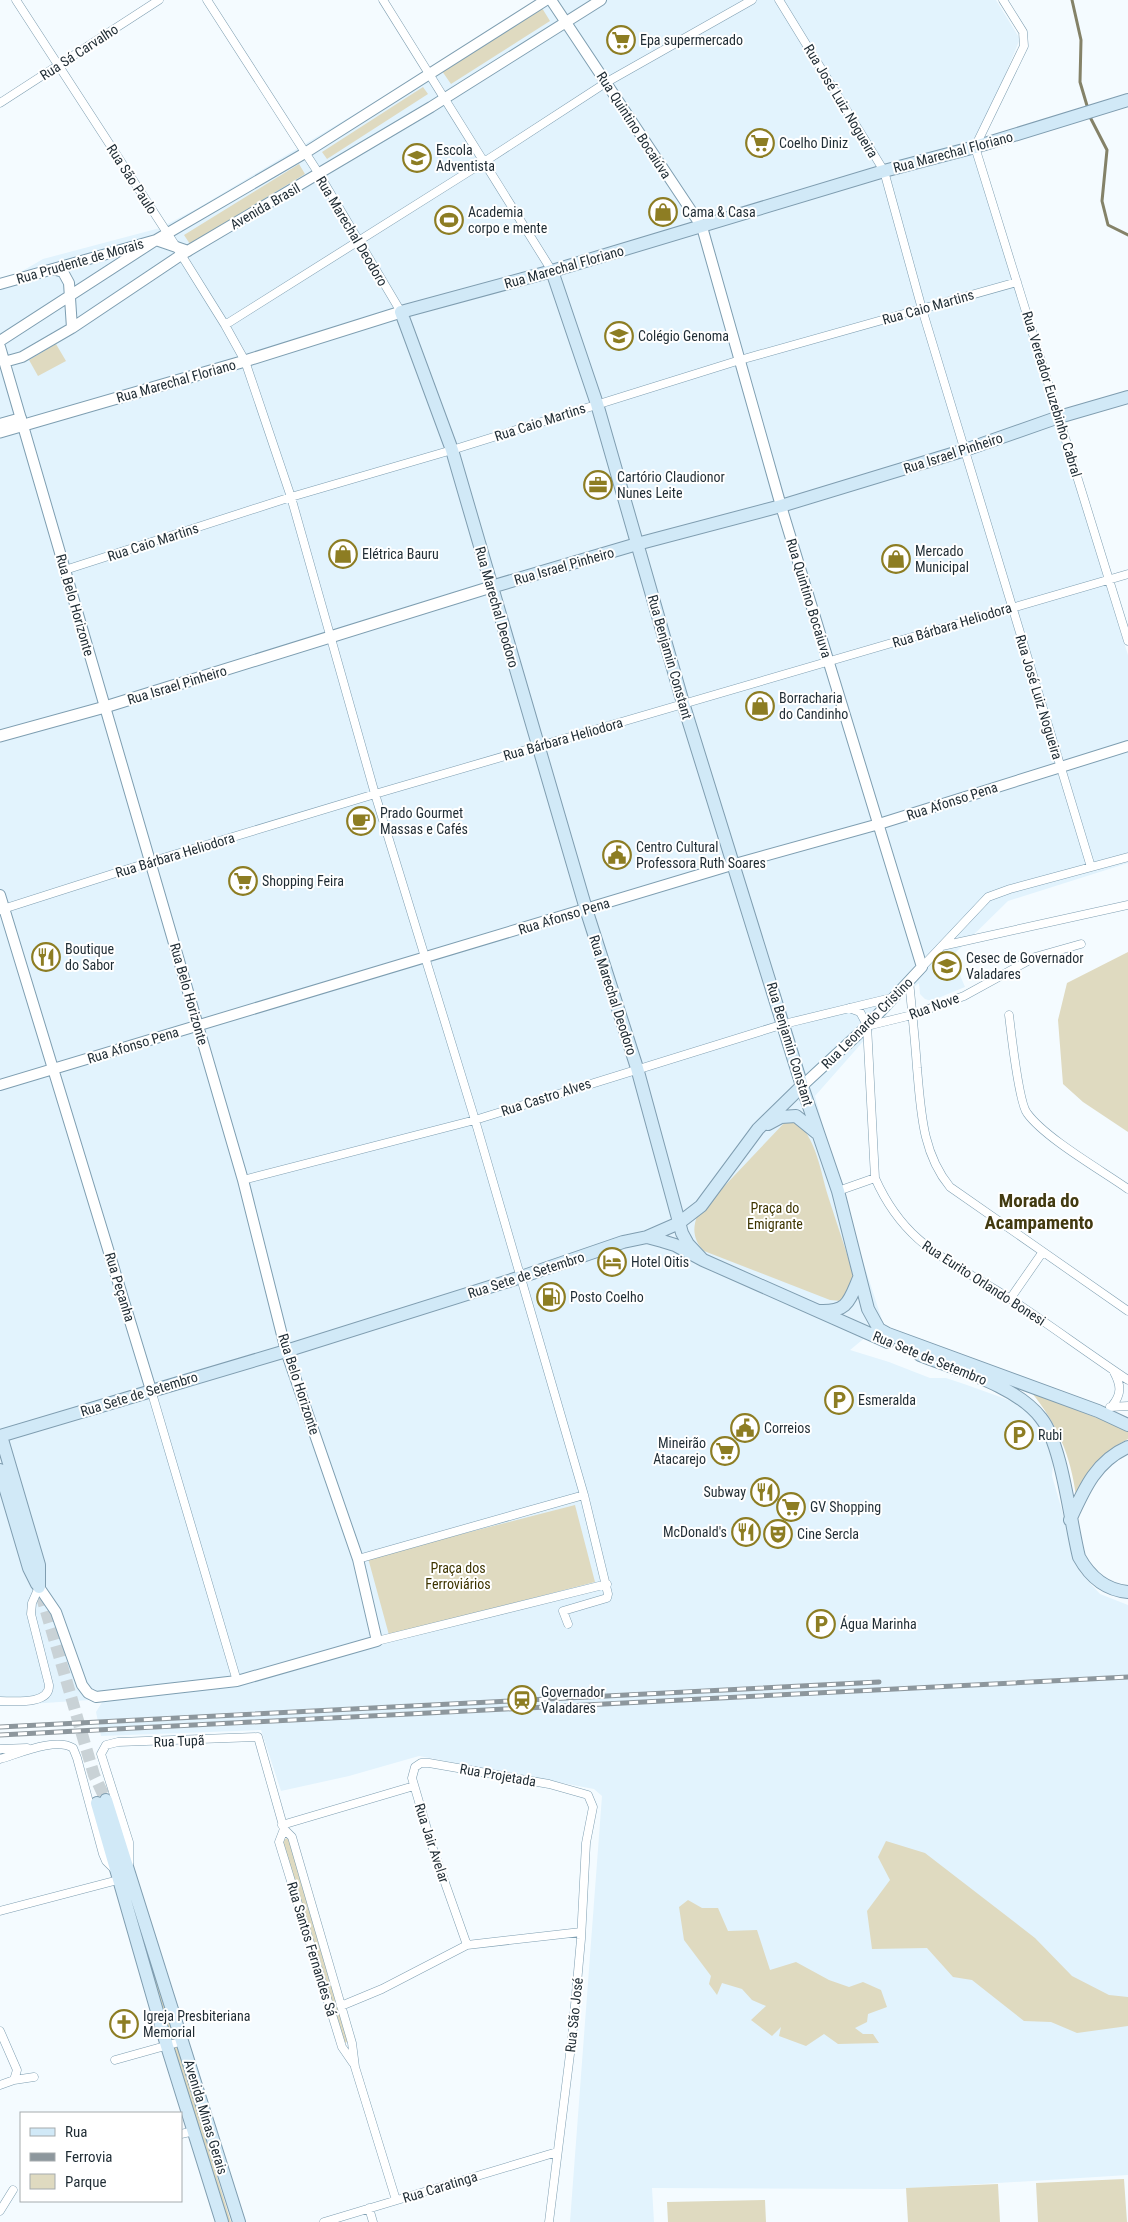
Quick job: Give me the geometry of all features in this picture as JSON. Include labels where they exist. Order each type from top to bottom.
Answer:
[{"type":"main road","name":"Rua Marechal Floriano","points":[[0,432],[22,421],[245,361],[401,312],[552,271],[884,171],[976,147],[1123,101]]},
{"type":"main road","name":"Rua Benjamin Constant","points":[[552,271],[597,404],[683,703],[735,864],[802,1086],[838,1191],[868,1309],[882,1331],[896,1337]]},
{"type":"main road","name":"Rua Marechal Deodoro","points":[[401,312],[452,450],[586,909],[637,1068],[679,1223]]},
{"type":"main road","name":"Rua Israel Pinheiro","points":[[0,736],[105,707],[491,587],[638,544],[781,506],[964,450],[1059,417],[1128,397]]},
{"type":"main road","name":"Rua Leonardo Cristino","points":[[679,1223],[700,1206],[758,1129],[802,1086]]},
{"type":"main road","points":[[758,1129],[782,1117],[796,1116],[816,1132],[824,1146]]},
{"type":"main road","points":[[647,1237],[679,1223],[688,1244],[702,1260]]},
{"type":"main road","name":"Rua Sete de Setembro","points":[[0,1435],[286,1351],[521,1277],[623,1242],[647,1237],[675,1245],[702,1260],[818,1311],[1004,1389],[1030,1406],[1042,1419],[1052,1438],[1079,1557],[1094,1578],[1107,1587],[1128,1592]]},
{"type":"main road","points":[[818,1311],[836,1310],[844,1306],[859,1278]]},
{"type":"main road","name":"Rua Sete de Setembro","points":[[896,1337],[1098,1411],[1128,1425]]},
{"type":"main road","points":[[0,1435],[39,1565],[40,1591]]},
{"type":"main road","points":[[1070,1520],[1085,1487],[1095,1471],[1112,1456],[1128,1447]]},
{"type":"main road","points":[[0,1470],[29,1568],[40,1591]]},
{"type":"main road","name":"Avenida Minas Gerais","points":[[101,1802],[167,2046],[222,2222]]},
{"type":"main road","name":"Avenida Minas Gerais","points":[[120,1873],[183,2041],[239,2222]]},
{"type":"street","name":"Rua São Paulo","points":[[16,0],[168,234],[182,251],[245,361],[291,498],[375,794],[426,956],[521,1277],[584,1495],[607,1584],[607,1598],[563,1611],[568,1624]]},
{"type":"street","name":"Rua Sá Carvalho","points":[[0,103],[159,0]]},
{"type":"street","name":"Rua Marechal Deodoro","points":[[207,0],[319,174],[401,312]]},
{"type":"street","name":"Rua Benjamin Constant","points":[[383,0],[552,271]]},
{"type":"street","points":[[0,341],[156,240],[305,153],[546,0]]},
{"type":"street","name":"Rua Quintino Bocaiúva","points":[[551,0],[702,227]]},
{"type":"street","name":"Avenida Brasil","points":[[4,362],[22,357],[72,328],[182,251],[319,174],[601,0]]},
{"type":"street","points":[[225,325],[607,82],[752,0]]},
{"type":"street","name":"Rua José Luiz Nogueira","points":[[779,0],[884,171],[922,309],[1091,867]]},
{"type":"street","points":[[976,147],[1024,46],[1023,32],[1002,0]]},
{"type":"street","name":"Rua Vereador Euzebinho Cabral","points":[[976,147],[1128,641]]},
{"type":"street","name":"Rua Quintino Bocaiuva","points":[[702,227],[781,506],[922,967]]},
{"type":"street","name":"Rua Prudente de Morais","points":[[0,284],[44,270],[156,240],[182,251]]},
{"type":"street","points":[[44,270],[57,269],[68,278],[71,296],[72,328]]},
{"type":"street","name":"Rua Caio Martins","points":[[65,570],[291,498],[740,360],[1017,282]]},
{"type":"street","name":"Rua Belo Horizonte","points":[[0,347],[243,1180],[286,1351],[358,1559],[377,1640]]},
{"type":"street","name":"Rua Marechal Floriano","points":[[0,424],[22,421]]},
{"type":"street","name":"Rua Bárbara Heliodora","points":[[2,910],[150,862],[375,794],[1128,574]]},
{"type":"street","name":"Rua Afonso Pena","points":[[0,1085],[735,864],[879,824],[1128,746]]},
{"type":"street","name":"Rua Leonardo Cristino","points":[[802,1086],[867,1026],[891,998],[988,897],[1010,889],[1128,857]]},
{"type":"street","name":"Rua Peçanha","points":[[0,894],[2,910],[54,1070],[237,1681]]},
{"type":"street","points":[[942,946],[1128,905]]},
{"type":"street","name":"Rua Nove","points":[[867,1026],[912,1015],[964,996],[1035,957],[1081,944]]},
{"type":"street","points":[[909,981],[923,1124],[932,1160],[939,1174],[950,1188],[1128,1311]]},
{"type":"street","name":"Rua Castro Alves","points":[[243,1180],[475,1120],[637,1068],[784,1024],[891,998]]},
{"type":"street","points":[[848,1008],[860,1012],[865,1018],[867,1026]]},
{"type":"street","points":[[1009,1015],[1013,1047],[1026,1112],[1051,1136],[1128,1189]]},
{"type":"street","name":"Rua Eurito Orlando Bonesi","points":[[867,1026],[875,1178],[883,1196],[894,1213],[904,1226],[925,1246],[953,1266],[1010,1299],[1128,1380]]},
{"type":"street","points":[[838,1191],[875,1178]]},
{"type":"street","points":[[1010,1299],[1042,1253]]},
{"type":"street","points":[[1112,1406],[1118,1397],[1120,1386],[1113,1370]]},
{"type":"street","points":[[1098,1411],[1112,1406],[1128,1406]]},
{"type":"street","points":[[358,1559],[584,1495]]},
{"type":"street","points":[[0,1701],[41,1698],[47,1694],[49,1685],[31,1614],[32,1603],[40,1591],[56,1612],[82,1685],[88,1693],[96,1697],[237,1681],[377,1640],[444,1626],[607,1584]]},
{"type":"street","name":"Rua Tupã","points":[[102,1750],[108,1744],[118,1742],[258,1737]]},
{"type":"street","name":"Rua Santos Fernandes Sá","points":[[258,1737],[283,1827],[292,1837],[352,2043],[355,2067],[396,2200]]},
{"type":"street","name":"Avenida Minas Gerais","points":[[36,1748],[61,1744],[71,1746],[76,1753],[103,1854],[106,1861],[120,1873],[129,1842],[102,1757],[102,1750]]},
{"type":"street","points":[[0,1749],[36,1748]]},
{"type":"street","points":[[0,1759],[36,1748]]},
{"type":"street","name":"Rua Projetada","points":[[414,1786],[412,1778],[414,1769],[418,1764],[429,1763],[581,1792],[590,1798],[593,1807]]},
{"type":"street","name":"Rua Jair Avelar","points":[[283,1827],[414,1786],[432,1846],[467,1945]]},
{"type":"street","name":"Rua São José","points":[[549,2222],[556,2152],[572,2038],[586,1842],[593,1807]]},
{"type":"street","name":"Rua Santos Fernandes Sá","points":[[283,1827],[278,1842],[342,2047],[355,2067]]},
{"type":"street","points":[[0,1911],[120,1873]]},
{"type":"street","points":[[340,2006],[382,1989],[467,1945],[581,1932]]},
{"type":"street","points":[[0,2031],[17,2070],[14,2080]]},
{"type":"street","points":[[115,2060],[183,2041]]},
{"type":"street","points":[[0,2085],[14,2080],[34,2077]]},
{"type":"street","points":[[182,2134],[194,2131]]},
{"type":"street","name":"Rua Caratinga","points":[[324,2222],[556,2152]]},
{"type":"street","points":[[0,2211],[13,2190]]},
{"type":"street","points":[[369,2208],[374,2222]]},
{"type":"shaded area","points":[[545,0],[996,0],[1020,39],[973,152],[1128,655],[1128,863],[1008,901],[952,956],[965,987],[931,1001],[925,999],[920,994],[919,983],[905,994],[815,1096],[841,1194],[883,1323],[850,1350],[889,1362],[930,1378],[946,1378],[967,1385],[1014,1402],[1027,1412],[1039,1424],[1047,1438],[1053,1462],[1052,1476],[1080,1572],[1100,1594],[1128,1605],[1128,1678],[1010,1680],[951,1688],[1128,1679],[1128,2175],[901,2189],[652,2188],[654,2222],[570,2222],[602,1796],[594,1789],[419,1756],[349,1776],[281,1791],[261,1730],[101,1736],[96,1712],[104,1699],[0,1706],[0,284],[43,259],[160,228],[198,208]]},
{"type":"green space","points":[[542,8],[550,21],[451,84],[442,71]]},
{"type":"green space","points":[[423,87],[428,94],[327,159],[322,152]]},
{"type":"green space","points":[[299,164],[305,174],[190,244],[184,235]]},
{"type":"green space","points":[[56,344],[66,361],[38,376],[29,360]]},
{"type":"green space","points":[[1128,952],[1128,1132],[1083,1102],[1063,1084],[1058,1020],[1067,983]]},
{"type":"green space","name":"Praça do Emigrante","points":[[786,1121],[798,1122],[814,1148],[853,1273],[854,1284],[841,1301],[830,1300],[704,1251],[696,1238],[694,1229],[698,1214]]},
{"type":"green space","points":[[1031,1392],[1128,1430],[1128,1439],[1103,1456],[1085,1478],[1076,1496],[1071,1467],[1061,1441],[1048,1416]]},
{"type":"green space","name":"Praça dos Ferroviários","points":[[575,1505],[595,1582],[389,1635],[368,1558]]},
{"type":"green space","points":[[289,1838],[348,2041],[345,2043],[282,1841]]},
{"type":"green space","points":[[886,1841],[925,1853],[1035,1938],[1072,1976],[1109,1995],[1128,1997],[1128,2026],[1077,2033],[1051,2022],[1024,2021],[972,1980],[953,1977],[927,1948],[872,1949],[867,1911],[890,1880],[878,1857]]},
{"type":"green space","points":[[120,1868],[123,1869],[231,2222],[226,2222]]},
{"type":"green space","points":[[688,1900],[702,1908],[718,1908],[728,1931],[757,1930],[770,1970],[796,1962],[829,1980],[849,1987],[863,1982],[881,1990],[887,2007],[868,2014],[867,2022],[855,2028],[863,2034],[873,2034],[879,2043],[838,2044],[824,2034],[806,2046],[779,2036],[781,2027],[772,2036],[751,2020],[766,2006],[752,2000],[742,1989],[722,1983],[717,1995],[709,1984],[711,1976],[684,1940],[679,1907]]},
{"type":"green space","points":[[1124,2179],[1127,2222],[1038,2222],[1036,2183]]},
{"type":"green space","points":[[998,2184],[1000,2222],[908,2222],[906,2188]]},
{"type":"green space","points":[[765,2200],[766,2222],[668,2222],[667,2202]]},
{"type":"waterway","points":[[1072,0],[1081,40],[1080,82],[1088,109]]},
{"type":"waterway","points":[[1089,115],[1107,150],[1102,201],[1108,225],[1128,235]]},
{"type":"tunnel","points":[[41,1594],[94,1775],[106,1800]]},
{"type":"railway","points":[[0,1735],[1128,1677]]},
{"type":"railway","points":[[0,1727],[879,1682]]},
{"type":"place","name":"Epa supermercado","points":[[621,40]]},
{"type":"place","name":"Coelho Diniz","points":[[760,143]]},
{"type":"place","name":"Escola Adventista","points":[[417,158]]},
{"type":"place","name":"Cama & Casa","points":[[663,212]]},
{"type":"place","name":"Academia corpo e mente","points":[[449,220]]},
{"type":"place","name":"Colégio Genoma","points":[[619,336]]},
{"type":"place","name":"Cartório Claudionor Nunes Leite","points":[[598,485]]},
{"type":"place","name":"Elétrica Bauru","points":[[343,554]]},
{"type":"place","name":"Mercado Municipal","points":[[896,559]]},
{"type":"place","name":"Borracharia do Candinho","points":[[760,706]]},
{"type":"place","name":"Prado Gourmet Massas e Cafés","points":[[361,821]]},
{"type":"place","name":"Centro Cultural Professora Ruth Soares","points":[[617,855]]},
{"type":"place","name":"Shopping Feira","points":[[243,881]]},
{"type":"place","name":"Boutique do Sabor","points":[[46,957]]},
{"type":"place","name":"Cesec de Governador Valadares","points":[[947,966]]},
{"type":"place","name":"Hotel Oitis","points":[[612,1262]]},
{"type":"place","name":"Posto Coelho","points":[[551,1297]]},
{"type":"place","name":"Esmeralda","points":[[839,1400]]},
{"type":"place","name":"Correios","points":[[745,1428]]},
{"type":"place","name":"Rubi","points":[[1019,1435]]},
{"type":"place","name":"Mineirão Atacarejo","points":[[725,1451]]},
{"type":"place","name":"Subway","points":[[765,1492]]},
{"type":"place","name":"GV Shopping","points":[[791,1507]]},
{"type":"place","name":"McDonald's","points":[[746,1532]]},
{"type":"place","name":"Cine Sercla","points":[[778,1534]]},
{"type":"place","name":"Água Marinha","points":[[821,1624]]},
{"type":"place","name":"Governador Valadares","points":[[522,1700]]},
{"type":"place","name":"Igreja Presbiteriana Memorial","points":[[124,2024]]},
{"type":"district","name":"Morada do Acampamento","points":[[1039,1211]]}]
